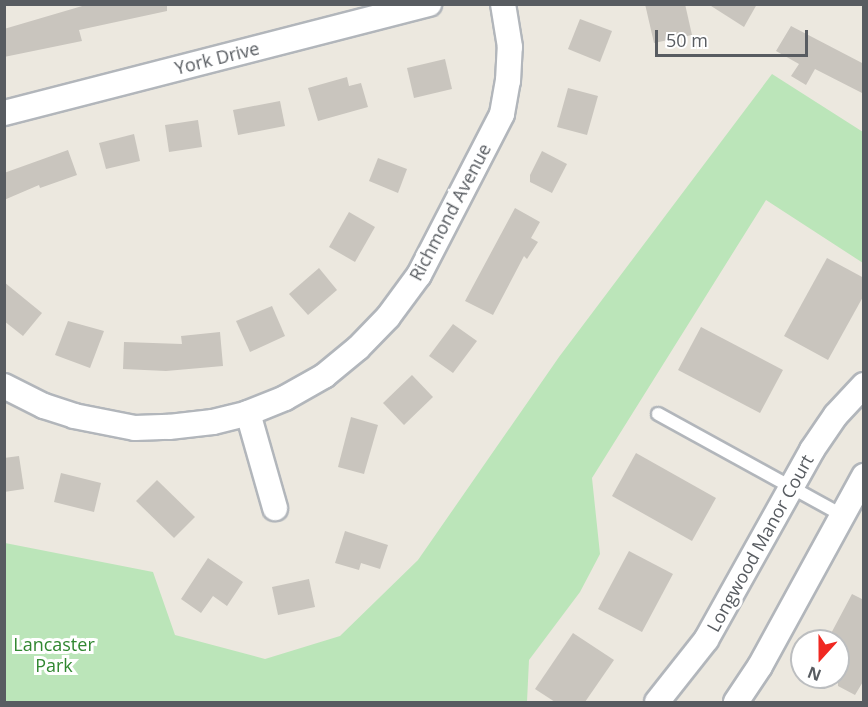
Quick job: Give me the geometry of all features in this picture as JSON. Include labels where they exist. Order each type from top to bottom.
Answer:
[{"type":"street","name":"York Drive","points":[[4,113],[429,4]]},
{"type":"street","name":"Richmond Avenue","points":[[4,386],[44,406],[74,416],[135,428],[213,422],[248,413],[285,399],[324,376],[358,348],[388,317],[419,275],[502,114],[508,81],[510,47],[503,4]]},
{"type":"street","name":"Longwood Manor Court","points":[[657,702],[706,640],[836,415],[864,385]]},
{"type":"street","points":[[248,413],[275,507]]},
{"type":"street","points":[[736,702],[760,666],[864,476]]},
{"type":"lane","points":[[658,414],[842,515]]},
{"type":"green space","name":"Lancaster Park","points":[[772,74],[863,132],[863,263],[766,200],[592,478],[600,554],[580,592],[529,660],[527,702],[5,702],[5,543],[153,572],[175,635],[265,659],[340,636],[418,560],[559,357]]},
{"type":"building","points":[[89,4],[167,4],[167,11],[79,30],[82,41],[4,57],[4,29]]},
{"type":"building","points":[[645,4],[685,4],[692,35],[654,43]]},
{"type":"building","points":[[708,4],[757,4],[744,27]]},
{"type":"building","points":[[580,19],[612,31],[600,62],[568,49]]},
{"type":"building","points":[[791,26],[864,64],[864,94],[815,69],[806,85],[791,76],[799,64],[776,51]]},
{"type":"building","points":[[445,59],[452,89],[414,98],[407,68]]},
{"type":"building","points":[[347,77],[349,86],[361,83],[368,107],[318,121],[308,88]]},
{"type":"building","points":[[568,88],[598,96],[587,135],[557,127]]},
{"type":"building","points":[[280,101],[285,126],[238,135],[233,110]]},
{"type":"building","points":[[198,120],[202,147],[169,152],[165,125]]},
{"type":"building","points":[[134,134],[140,161],[106,169],[99,143]]},
{"type":"building","points":[[68,150],[77,175],[40,188],[39,185],[4,200],[4,173]]},
{"type":"building","points":[[542,151],[567,164],[552,193],[530,182],[530,175]]},
{"type":"building","points":[[378,158],[407,169],[398,193],[369,181]]},
{"type":"building","points":[[515,208],[540,222],[531,238],[538,242],[527,259],[524,256],[493,315],[465,301]]},
{"type":"building","points":[[349,212],[375,227],[355,262],[329,247]]},
{"type":"building","points":[[827,258],[864,278],[864,295],[828,360],[784,336]]},
{"type":"building","points":[[319,268],[337,290],[308,315],[289,294]]},
{"type":"building","points":[[4,282],[42,313],[23,336],[4,321]]},
{"type":"building","points":[[272,306],[285,336],[250,352],[236,321]]},
{"type":"building","points":[[68,321],[104,331],[90,368],[55,355]]},
{"type":"building","points":[[453,324],[477,341],[453,373],[429,356]]},
{"type":"building","points":[[701,327],[783,370],[760,413],[678,370]]},
{"type":"building","points":[[220,332],[223,366],[166,371],[123,369],[124,342],[182,344],[181,336]]},
{"type":"building","points":[[412,375],[433,397],[404,425],[383,403]]},
{"type":"building","points":[[351,417],[378,425],[364,474],[338,467]]},
{"type":"building","points":[[636,453],[716,498],[692,541],[612,496]]},
{"type":"building","points":[[19,456],[24,489],[4,492],[4,458]]},
{"type":"building","points":[[61,473],[101,483],[94,512],[54,502]]},
{"type":"building","points":[[157,480],[195,517],[174,538],[136,501]]},
{"type":"building","points":[[345,531],[388,545],[380,569],[361,563],[359,570],[335,563]]},
{"type":"building","points":[[629,551],[673,574],[642,632],[598,609]]},
{"type":"building","points":[[208,558],[243,582],[227,606],[213,596],[201,613],[181,599]]},
{"type":"building","points":[[309,579],[315,607],[278,615],[272,587]]},
{"type":"building","points":[[852,594],[864,600],[864,680],[855,695],[844,689],[850,689],[850,629],[833,629]]},
{"type":"building","points":[[573,633],[614,660],[585,702],[555,702],[535,689]]}]
